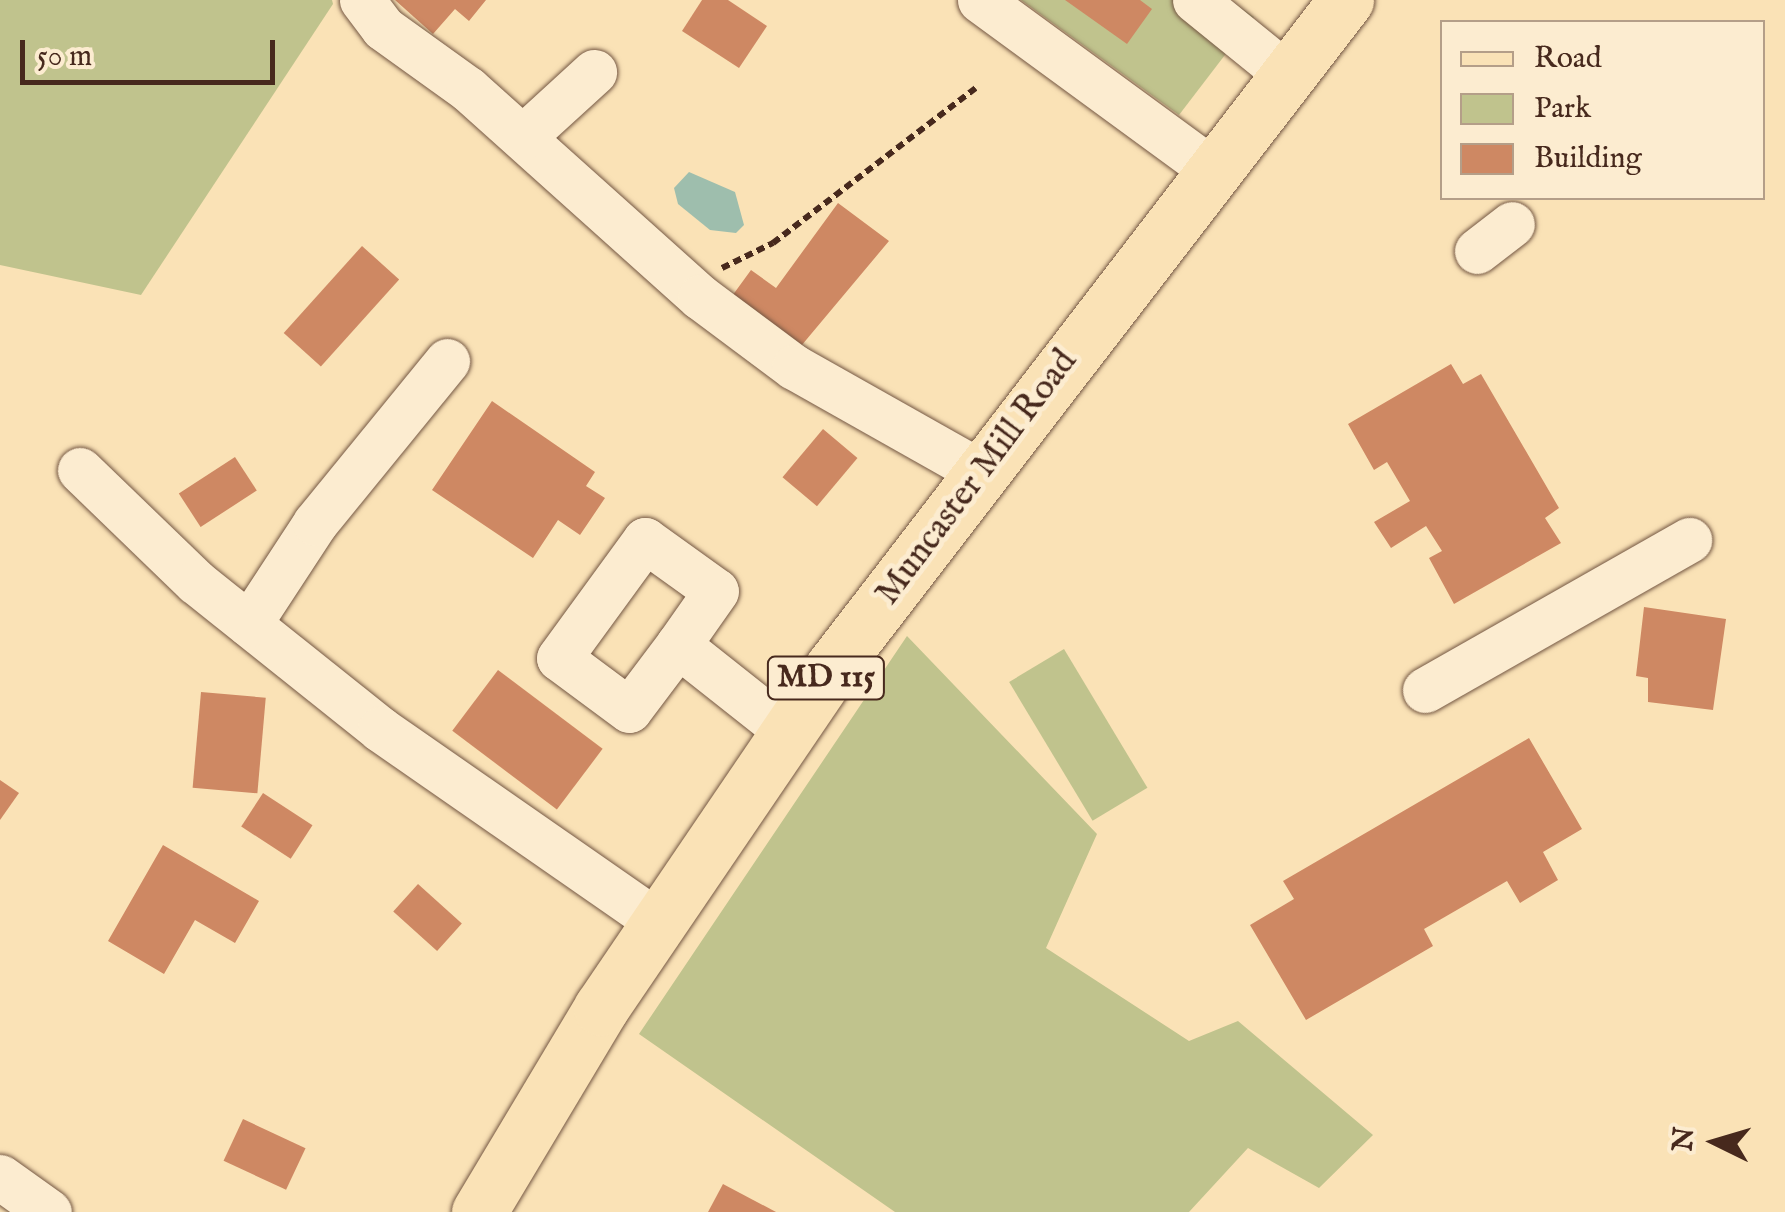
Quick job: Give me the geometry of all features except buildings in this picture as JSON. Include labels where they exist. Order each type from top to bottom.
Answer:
[{"type":"main road","name":"Muncaster Mill Road","points":[[493,1207],[659,923],[789,733],[980,472],[1214,171],[1349,5]]},
{"type":"street","points":[[362,0],[384,28],[524,136],[700,297],[794,367],[980,472]]},
{"type":"street","points":[[980,0],[1214,171]]},
{"type":"street","points":[[1195,0],[1290,76]]},
{"type":"street","points":[[524,136],[594,72]]},
{"type":"street","points":[[1477,251],[1512,224]]},
{"type":"street","points":[[249,624],[315,523],[447,360]]},
{"type":"street","points":[[80,470],[249,624],[476,800],[659,923]]},
{"type":"street","points":[[1425,690],[1689,540]]},
{"type":"street","points":[[678,645],[789,733]]},
{"type":"street","points":[[0,1177],[49,1212]]},
{"type":"path","points":[[700,297],[723,266],[773,243],[976,88]]},
{"type":"green space","points":[[0,0],[332,0],[333,4],[141,295],[0,265]]},
{"type":"green space","points":[[1021,0],[1230,0],[1254,17],[1179,115]]},
{"type":"green space","points":[[907,636],[1097,834],[1046,948],[1189,1041],[1238,1021],[1373,1135],[1319,1188],[1248,1148],[1189,1212],[895,1212],[639,1034]]},
{"type":"green space","points":[[1064,649],[1147,788],[1093,821],[1009,682]]},
{"type":"shaded area","points":[[689,172],[735,192],[744,225],[736,233],[710,230],[678,204],[674,188]]}]
